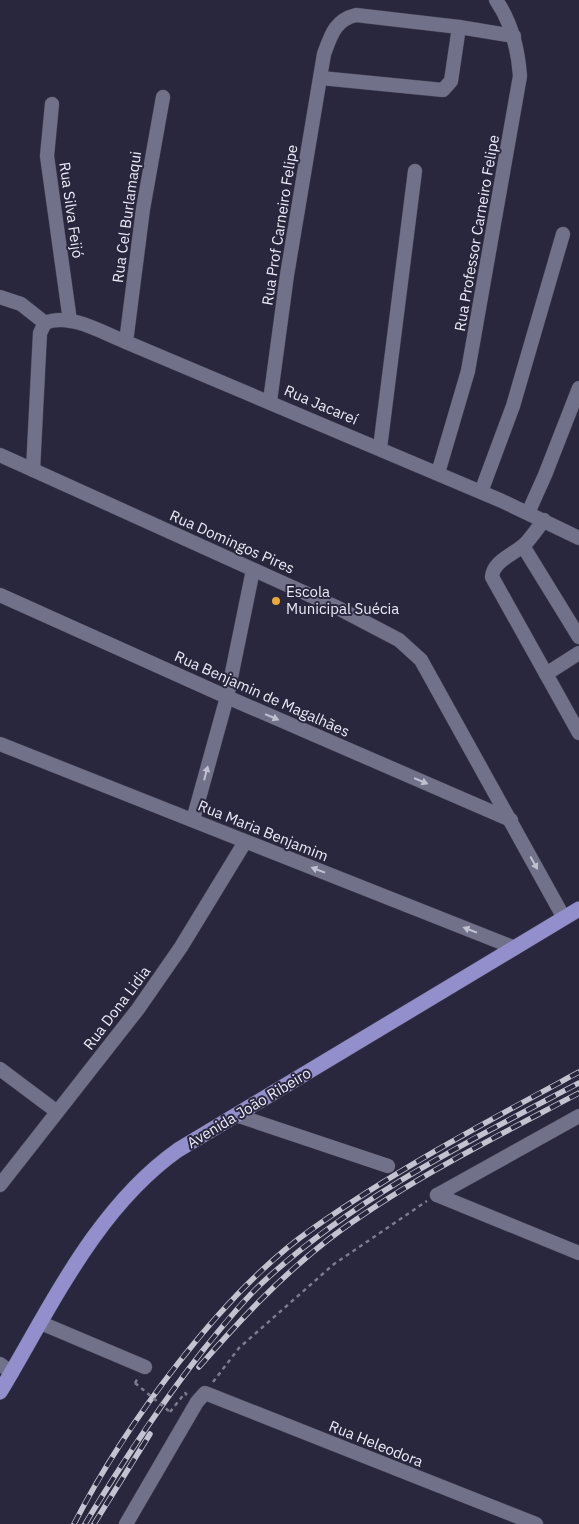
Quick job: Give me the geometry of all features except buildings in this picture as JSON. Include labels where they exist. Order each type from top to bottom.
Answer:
[{"type":"main road","name":"Avenida João Ribeiro","points":[[0,1392],[6,1368],[41,1323],[97,1231],[135,1186],[171,1155],[579,909]]},
{"type":"street","name":"Rua Professor Carneiro Felipe","points":[[438,473],[468,372],[520,76],[514,36],[504,11],[496,0]]},
{"type":"street","name":"Rua Prof Carneiro Felipe","points":[[270,402],[287,275],[324,54],[333,30],[346,17],[356,15],[459,27],[514,36]]},
{"type":"street","points":[[321,78],[443,90],[451,81],[459,27]]},
{"type":"street","name":"Rua Cel Burlamaqui","points":[[126,342],[143,209],[163,97]]},
{"type":"street","name":"Rua Silva Feijó","points":[[52,104],[47,156],[70,320]]},
{"type":"street","points":[[380,448],[415,171]]},
{"type":"street","points":[[481,492],[513,406],[563,234]]},
{"type":"street","points":[[0,297],[21,304],[45,323],[40,333],[34,470]]},
{"type":"street","name":"Rua Jacareí","points":[[45,323],[52,320],[70,320],[126,342],[438,473],[544,520],[579,538]]},
{"type":"street","points":[[528,513],[579,388]]},
{"type":"street","name":"Rua Domingos Pires","points":[[0,455],[336,607],[391,636],[420,660],[564,918]]},
{"type":"street","points":[[544,520],[522,546],[497,564],[492,571],[492,577],[579,733]]},
{"type":"street","points":[[522,546],[579,637]]},
{"type":"street","points":[[193,820],[227,697],[253,570]]},
{"type":"street","name":"Rua Benjamin de Magalhães","points":[[0,595],[227,697],[511,820]]},
{"type":"street","points":[[546,674],[579,652]]},
{"type":"street","name":"Rua Maria Benjamim","points":[[0,744],[515,948]]},
{"type":"street","name":"Rua Dona Lidia","points":[[0,1185],[158,982],[245,842]]},
{"type":"street","points":[[0,1069],[56,1111]]},
{"type":"street","points":[[236,1115],[388,1166]]},
{"type":"street","points":[[437,1194],[579,1116]]},
{"type":"street","points":[[437,1194],[579,1253]]},
{"type":"street","points":[[41,1323],[145,1366]]},
{"type":"street","points":[[126,1524],[197,1402],[205,1393]]},
{"type":"street","name":"Rua Heleodora","points":[[205,1393],[536,1524]]},
{"type":"path","points":[[205,1393],[239,1348],[334,1264],[437,1194]]},
{"type":"path","points":[[135,1383],[170,1412]]},
{"type":"railway","points":[[74,1524],[120,1445],[178,1363],[210,1324],[278,1256],[312,1229],[377,1186],[443,1146],[579,1072]]},
{"type":"railway","points":[[85,1524],[127,1457],[172,1391],[224,1324],[261,1284],[334,1224],[373,1198],[454,1149],[579,1083]]},
{"type":"railway","points":[[199,1367],[229,1333],[294,1269],[329,1239],[358,1218],[420,1179],[579,1093]]},
{"type":"railway","points":[[94,1524],[150,1434]]},
{"type":"place","name":"Escola Municipal Suécia","points":[[276,601]]}]
